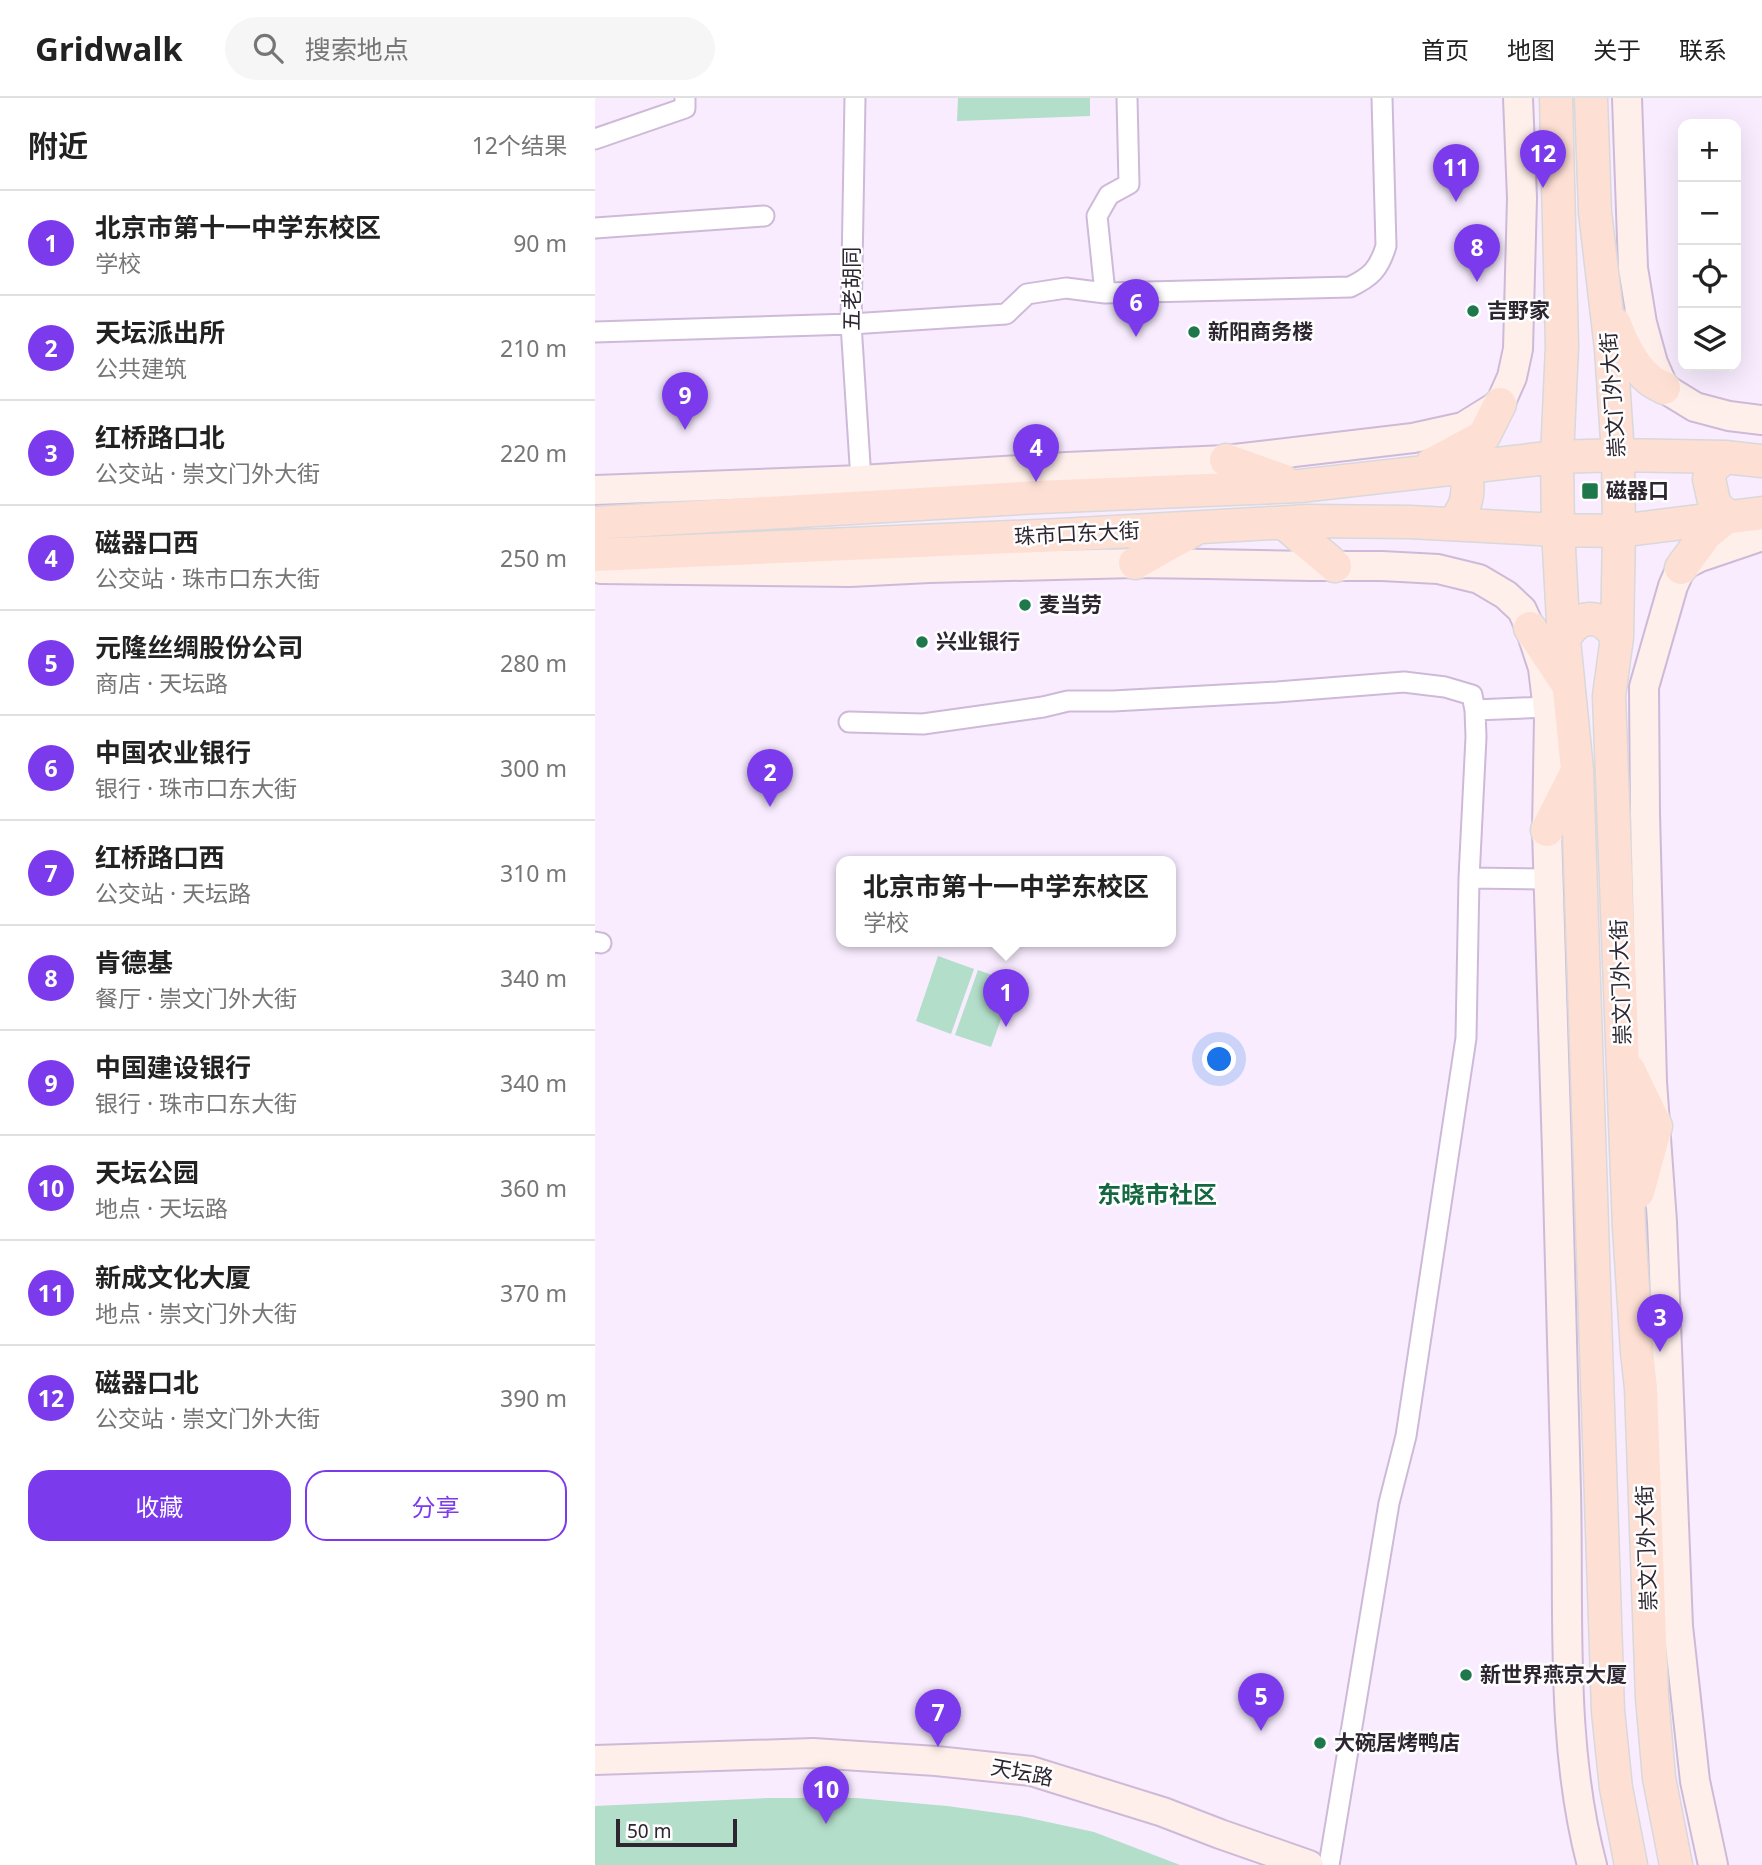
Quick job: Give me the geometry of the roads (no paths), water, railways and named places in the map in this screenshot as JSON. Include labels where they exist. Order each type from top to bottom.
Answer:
[{"type":"main road","name":"崇文门外大街","points":[[1556,98],[1562,346],[1557,457],[1558,530],[1564,640],[1558,697],[1577,770],[1608,1712],[1616,1787],[1631,1865]]},
{"type":"main road","name":"崇文门外大街","points":[[1591,98],[1595,212],[1611,349],[1618,455],[1617,637],[1609,696],[1629,1227],[1641,1388],[1652,1697],[1659,1778],[1676,1865]]},
{"type":"main road","points":[[1604,289],[1619,335],[1635,363],[1647,378],[1664,388]]},
{"type":"main road","points":[[1562,346],[1573,354],[1590,358],[1600,356],[1611,349]]},
{"type":"main road","points":[[1418,472],[1484,436],[1500,404]]},
{"type":"main road","name":"珠市口东大街","points":[[595,523],[1038,497],[1300,486],[1557,457],[1725,457],[1762,461]]},
{"type":"main road","points":[[1681,568],[1706,534],[1728,516],[1715,506],[1709,479],[1711,469],[1725,457]]},
{"type":"main road","points":[[1226,460],[1300,486]]},
{"type":"main road","points":[[1453,523],[1463,511],[1469,494],[1467,479],[1455,467]]},
{"type":"main road","name":"珠市口东大街","points":[[595,555],[1284,523],[1453,523],[1619,531],[1762,513]]},
{"type":"main road","points":[[1284,523],[1335,566]]},
{"type":"main road","points":[[1135,563],[1197,528]]},
{"type":"main road","points":[[1564,640],[1579,622],[1593,619],[1599,619],[1609,626],[1617,637]]},
{"type":"main road","points":[[1530,628],[1558,697]]},
{"type":"main road","points":[[1547,830],[1577,770]]},
{"type":"main road","points":[[1624,1058],[1656,1126],[1629,1227]]},
{"type":"street","points":[[595,139],[685,108],[685,98]]},
{"type":"street","name":"五老胡同","points":[[855,98],[851,324],[861,480]]},
{"type":"street","points":[[1105,293],[1097,216],[1109,195],[1129,184],[1127,98]]},
{"type":"street","points":[[595,332],[851,324],[1006,314],[1027,294],[1066,288],[1105,293],[1350,287],[1367,279],[1382,260],[1386,246],[1382,98]]},
{"type":"street","points":[[595,490],[861,480],[1226,460],[1413,438],[1463,427],[1500,404],[1512,377],[1518,349],[1522,198],[1518,98]]},
{"type":"street","name":"崇文门外大街","points":[[1627,98],[1633,268],[1642,323],[1653,363],[1664,388]]},
{"type":"street","points":[[595,228],[764,216]]},
{"type":"street","points":[[1664,388],[1695,407],[1728,416],[1762,420]]},
{"type":"street","points":[[1681,568],[1700,557],[1762,536]]},
{"type":"street","name":"珠市口东大街","points":[[595,569],[850,572],[1135,563],[1438,569],[1479,579],[1506,595],[1522,610],[1530,628]]},
{"type":"street","name":"崇文门外大街","points":[[1681,568],[1673,586],[1644,687],[1645,814],[1652,1082],[1663,1236],[1678,1626],[1695,1781],[1713,1865]]},
{"type":"street","points":[[849,722],[923,724],[1068,701],[1277,692],[1404,681],[1444,687],[1472,695],[1476,737],[1469,878],[1466,1038],[1406,1436],[1389,1503],[1329,1865]]},
{"type":"street","points":[[1475,710],[1558,697],[1547,830],[1569,1704],[1577,1787],[1592,1865]]},
{"type":"street","points":[[1469,878],[1549,879]]},
{"type":"street","points":[[1567,1552],[1602,1556]]},
{"type":"street","name":"天坛路","points":[[595,1760],[813,1753],[936,1761],[1031,1771],[1163,1812],[1309,1865]]},
{"type":"street","name":"天坛路","points":[[595,1777],[817,1771],[932,1777],[1028,1789],[1156,1827],[1254,1865]]},
{"type":"place","name":"磁器口北","points":[[1543,188]]},
{"type":"place","name":"新成文化大厦","points":[[1456,202]]},
{"type":"place","name":"肯德基","points":[[1477,282]]},
{"type":"place","name":"吉野家","points":[[1473,311]]},
{"type":"place","name":"新阳商务楼","points":[[1194,332]]},
{"type":"place","name":"中国农业银行","points":[[1136,337]]},
{"type":"place","name":"中国建设银行","points":[[685,430]]},
{"type":"place","name":"磁器口西","points":[[1036,482]]},
{"type":"place","name":"磁器口","points":[[1590,491]]},
{"type":"place","name":"麦当劳","points":[[1025,605]]},
{"type":"place","name":"兴业银行","points":[[922,642]]},
{"type":"place","name":"天坛派出所","points":[[770,807]]},
{"type":"place","name":"北京市第十一中学东校区","points":[[1006,1027]]},
{"type":"place","name":"红桥路口北","points":[[1660,1352]]},
{"type":"place","name":"新世界燕京大厦","points":[[1466,1675]]},
{"type":"place","name":"元隆丝绸股份公司","points":[[1261,1731]]},
{"type":"place","name":"大碗居烤鸭店","points":[[1320,1743]]},
{"type":"place","name":"红桥路口西","points":[[938,1747]]},
{"type":"place","name":"天坛公园","points":[[826,1824]]},
{"type":"district","name":"东晓市社区","points":[[1157,1195]]}]
